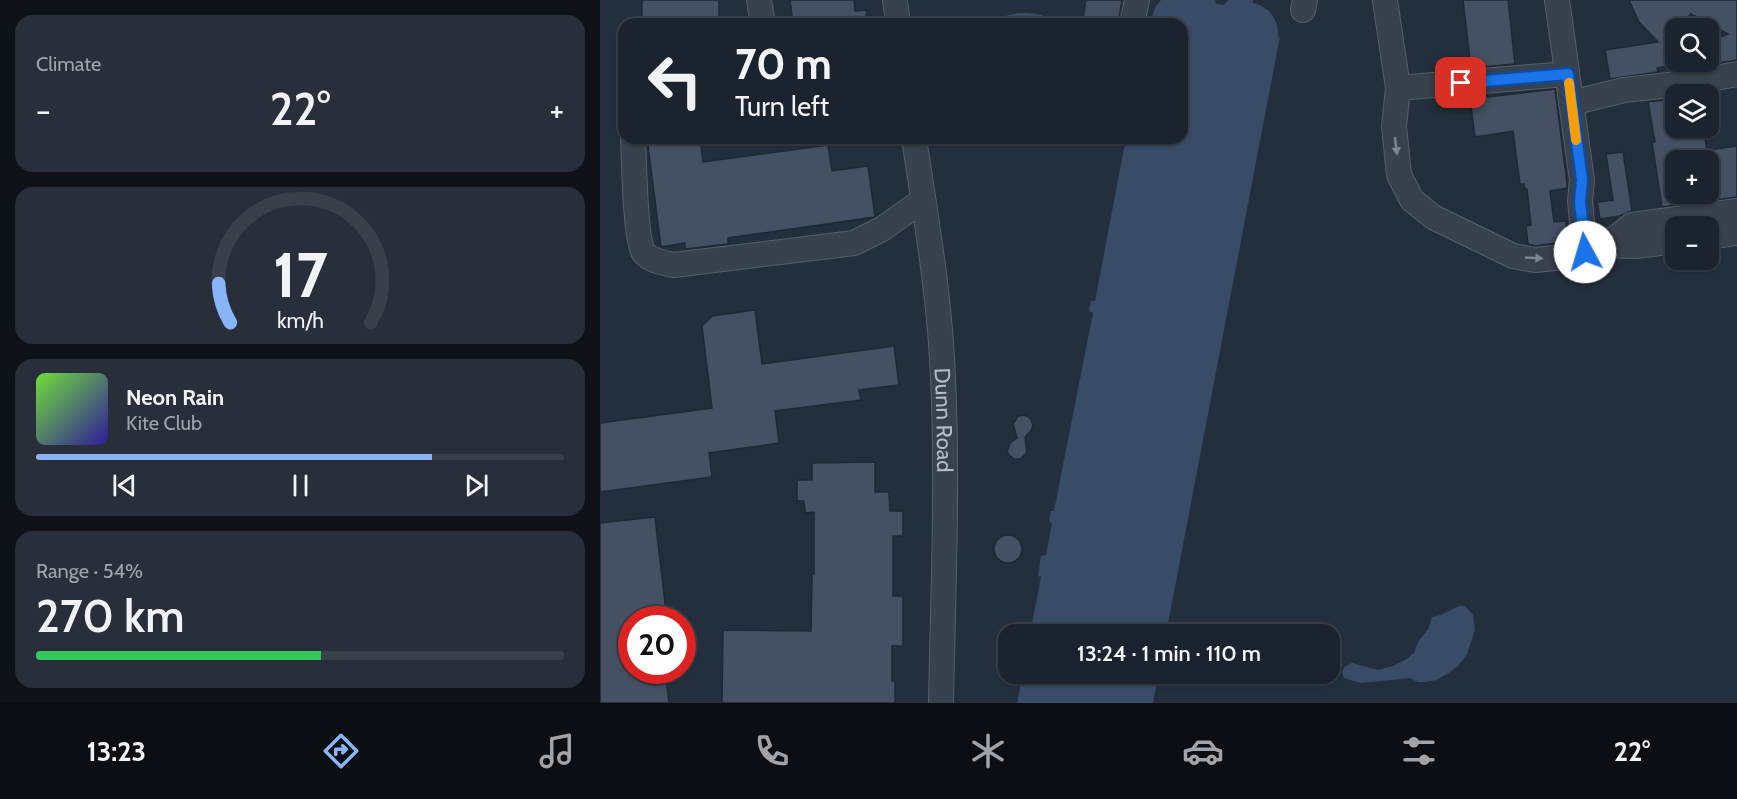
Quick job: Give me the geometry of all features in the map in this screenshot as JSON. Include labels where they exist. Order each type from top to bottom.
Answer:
[{"type":"street","points":[[759,0],[762,18]]},
{"type":"street","points":[[895,0],[897,18]]},
{"type":"street","points":[[1133,18],[1137,0]]},
{"type":"street","points":[[1385,0],[1398,88],[1394,126],[1399,175],[1412,200],[1433,217],[1512,256],[1535,260],[1593,249],[1665,242]]},
{"type":"street","points":[[1557,0],[1582,180],[1580,201],[1593,249]]},
{"type":"street","points":[[1398,88],[1568,74]]},
{"type":"street","points":[[1572,103],[1624,90],[1687,83],[1737,74]]},
{"type":"street","points":[[1719,90],[1737,86]]},
{"type":"street","points":[[1572,103],[1611,106],[1665,99]]},
{"type":"street","points":[[633,144],[638,233],[644,252],[654,260],[674,266],[854,243],[882,229],[923,200]]},
{"type":"street","name":"Dunn Road","points":[[915,144],[940,328],[943,377],[945,473],[941,703]]},
{"type":"street","points":[[1593,249],[1617,237],[1632,225],[1737,211]]},
{"type":"street","points":[[1719,235],[1737,233]]},
{"type":"water","points":[[1161,0],[1215,0],[1216,4],[1224,5],[1228,0],[1253,0],[1253,3],[1272,15],[1277,26],[1278,38],[1280,36],[1168,624],[1032,624],[1041,577],[1038,576],[1041,556],[1046,555],[1052,523],[1049,522],[1051,511],[1054,511],[1093,313],[1089,311],[1091,301],[1095,301],[1125,144],[1188,144],[1188,18],[1150,18]]},
{"type":"water","points":[[1029,13],[1049,18],[1000,18]]},
{"type":"water","points":[[1459,606],[1465,606],[1473,615],[1475,630],[1467,654],[1458,666],[1447,674],[1436,680],[1425,682],[1418,682],[1410,678],[1361,683],[1344,678],[1342,672],[1344,667],[1352,663],[1378,670],[1407,659],[1414,653],[1432,617]]},
{"type":"water","points":[[1021,684],[1156,684],[1153,703],[1017,703]]},
{"type":"building","points":[[642,0],[719,0],[719,18],[642,18]]},
{"type":"building","points":[[790,0],[854,0],[855,11],[866,10],[867,18],[792,18]]},
{"type":"building","points":[[1086,0],[1122,0],[1119,18],[1083,18]]},
{"type":"building","points":[[1463,0],[1508,0],[1515,64],[1471,68]]},
{"type":"building","points":[[1629,0],[1737,0],[1737,60],[1719,63],[1719,38],[1728,34],[1719,29],[1719,18],[1698,18],[1691,14],[1687,18],[1665,18],[1665,66],[1657,68],[1658,72],[1610,79],[1605,50],[1658,42],[1639,22]]},
{"type":"building","points":[[1555,89],[1567,188],[1550,191],[1554,222],[1566,221],[1568,241],[1536,246],[1528,244],[1526,226],[1531,225],[1527,189],[1524,184],[1520,184],[1513,131],[1475,137],[1470,99]]},
{"type":"building","points":[[1665,100],[1665,138],[1705,138],[1707,150],[1665,150],[1665,204],[1684,204],[1662,207],[1648,102]]},
{"type":"building","points":[[648,144],[701,144],[703,162],[828,145],[832,171],[868,166],[875,217],[728,238],[728,244],[685,249],[685,243],[661,247]]},
{"type":"building","points":[[1737,146],[1737,197],[1719,199],[1719,150],[1708,150]]},
{"type":"building","points":[[1623,152],[1632,211],[1620,216],[1600,219],[1597,202],[1613,200],[1606,154]]},
{"type":"building","points":[[755,310],[762,364],[894,346],[899,385],[859,390],[861,400],[775,411],[779,443],[709,453],[712,477],[600,492],[600,423],[712,408],[702,326],[712,316]]},
{"type":"building","points":[[1025,415],[1030,418],[1033,425],[1025,437],[1027,452],[1021,459],[1014,459],[1007,452],[1010,443],[1017,438],[1013,424],[1018,416]]},
{"type":"building","points":[[875,462],[875,492],[889,492],[890,511],[903,511],[903,536],[893,536],[893,596],[903,596],[903,646],[892,646],[892,681],[895,681],[895,703],[722,703],[723,630],[811,631],[814,512],[805,513],[804,501],[797,501],[797,480],[812,480],[812,463]]},
{"type":"building","points":[[655,517],[665,606],[618,606],[618,684],[667,684],[669,703],[600,703],[600,523]]},
{"type":"building","points":[[1008,535],[1018,539],[1022,549],[1018,559],[1008,563],[998,559],[994,549],[998,539]]},
{"type":"slow traffic","points":[[1569,83],[1576,140]]},
{"type":"route","points":[[1461,83],[1568,74],[1582,180],[1580,201],[1585,252]]}]
